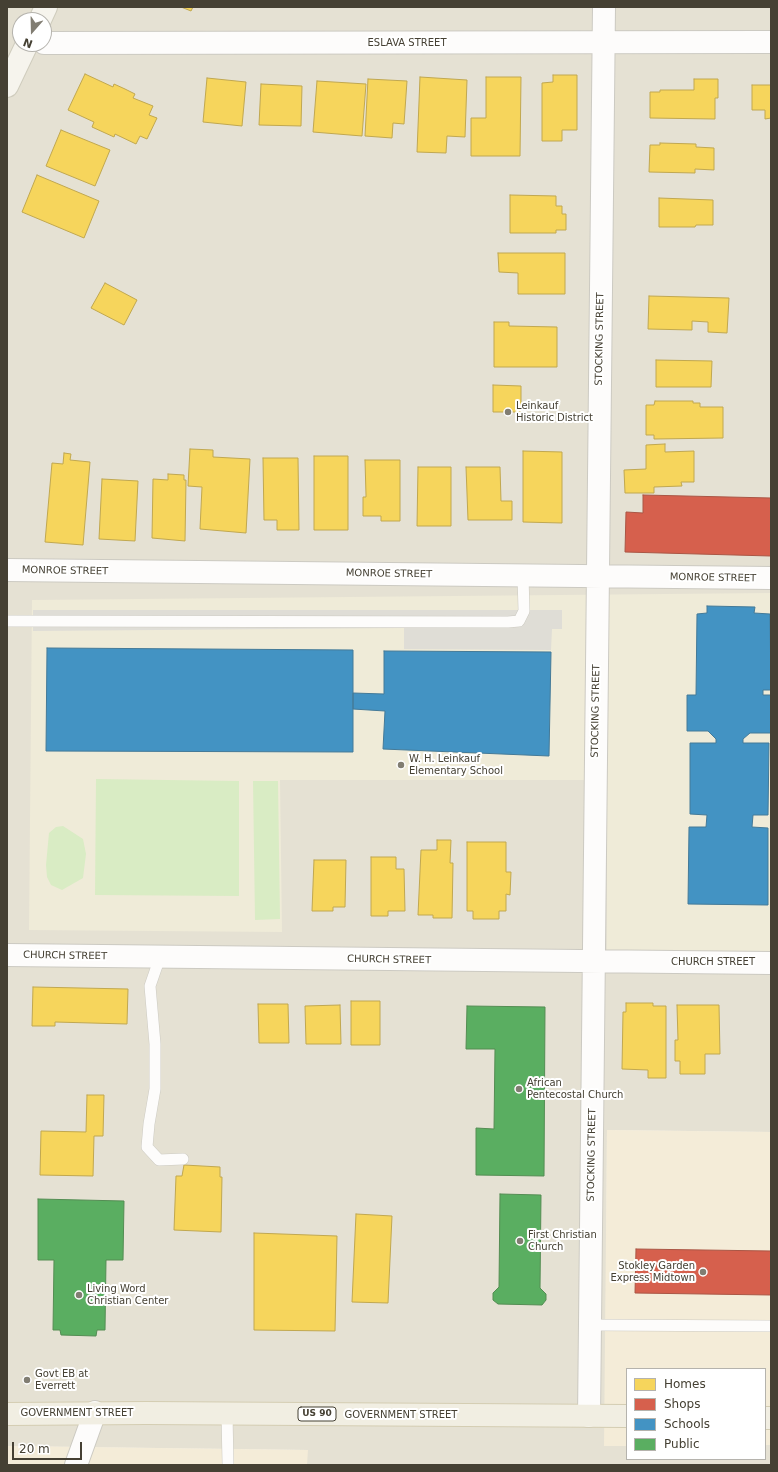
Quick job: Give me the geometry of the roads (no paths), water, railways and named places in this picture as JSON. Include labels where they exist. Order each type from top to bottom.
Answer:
[{"type":"main road","points":[[7,86],[23,52]]},
{"type":"main road","name":"GOVERNMENT STREET","points":[[7,1414],[95,1412],[626,1416]]},
{"type":"street","name":"STOCKING STREET","points":[[589,1416],[604,7]]},
{"type":"street","name":"ESLAVA STREET","points":[[52,43],[771,42]]},
{"type":"street","name":"MONROE STREET","points":[[7,570],[771,578]]},
{"type":"street","name":"CHURCH STREET","points":[[7,955],[771,963]]},
{"type":"street","points":[[76,1465],[95,1412]]},
{"type":"lane","points":[[7,621],[508,622],[519,621],[524,611],[523,576]]},
{"type":"lane","points":[[160,957],[150,986],[155,1089],[147,1147],[159,1160],[183,1159]]},
{"type":"lane","points":[[590,1325],[771,1326]]},
{"type":"lane","points":[[227,1413],[228,1465]]},
{"type":"place","name":"Leinkauf Historic District","points":[[508,412]]},
{"type":"place","name":"W. H. Leinkauf Elementary School","points":[[401,765]]},
{"type":"place","name":"African Pentecostal Church","points":[[519,1089]]},
{"type":"place","name":"First Christian Church","points":[[520,1241]]},
{"type":"place","name":"Stokley Garden Express Midtown","points":[[703,1272]]},
{"type":"place","name":"Living Word Christian Center","points":[[79,1295]]},
{"type":"place","name":"Govt EB at Everrett","points":[[27,1380]]}]
